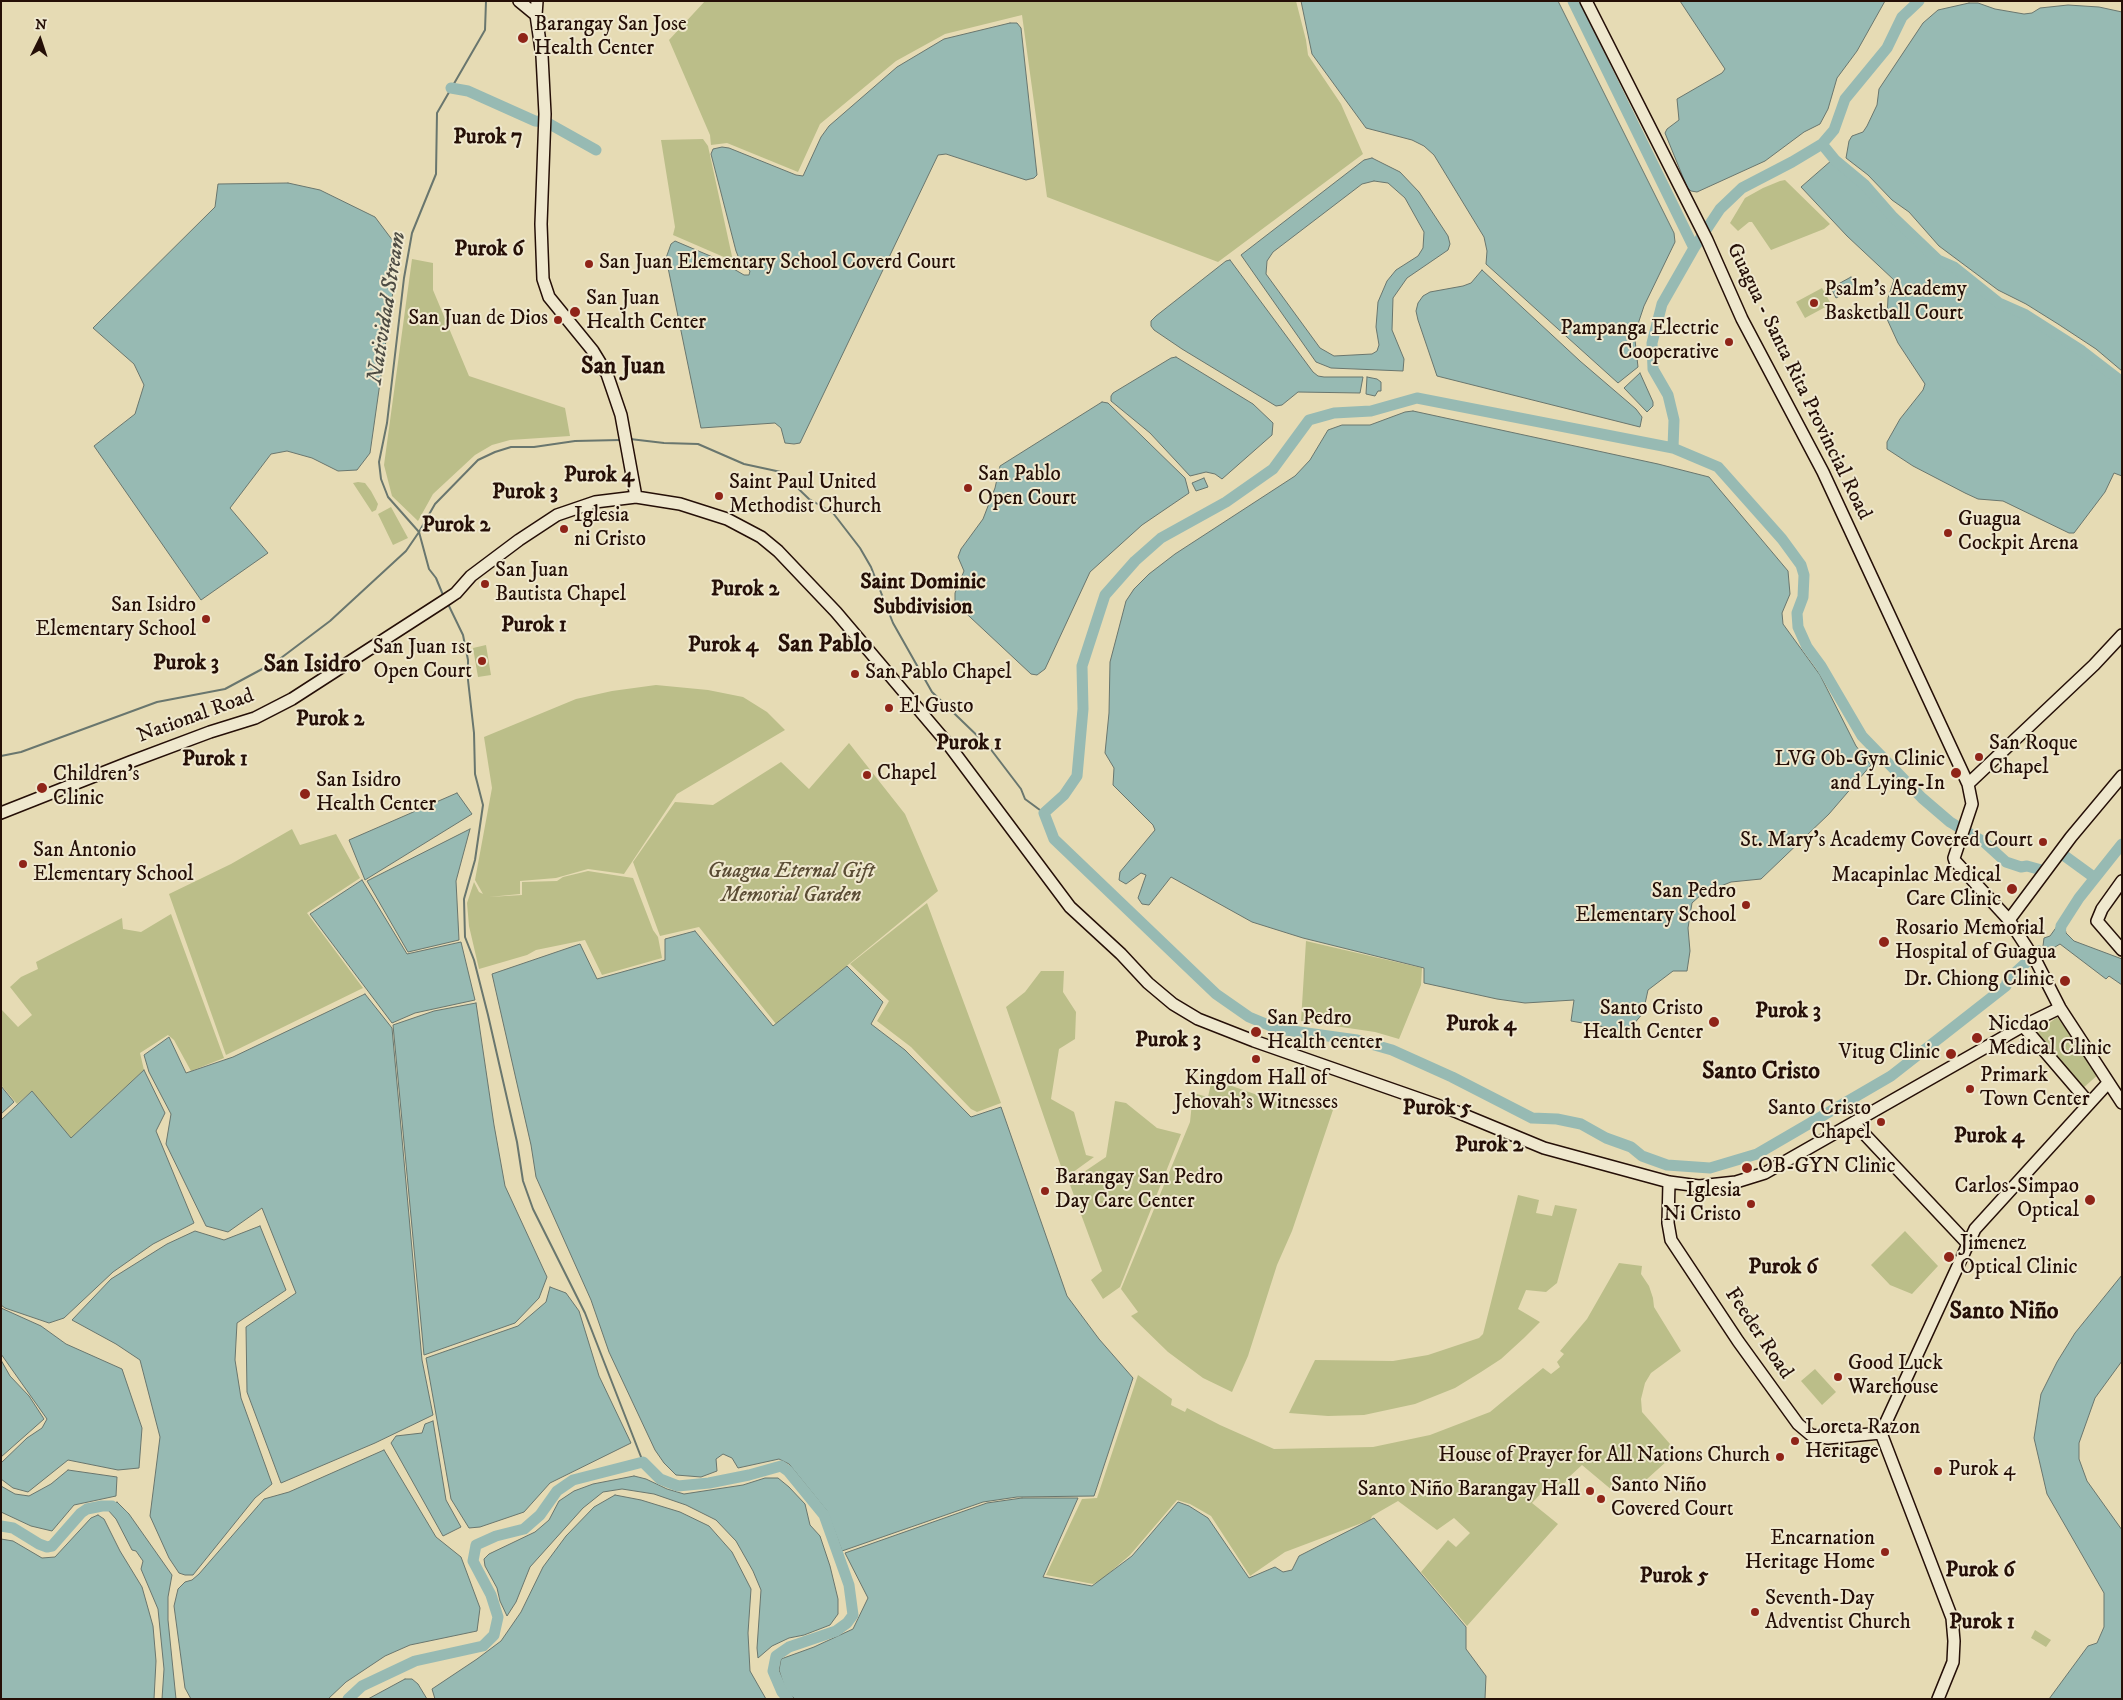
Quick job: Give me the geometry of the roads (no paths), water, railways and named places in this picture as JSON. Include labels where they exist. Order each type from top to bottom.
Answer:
[{"type":"main road","points":[[519,1],[536,15]]},
{"type":"main road","points":[[538,1],[536,15],[542,56],[545,120],[541,240],[545,288],[557,308],[603,365],[618,404],[636,497]]},
{"type":"main road","name":"Guagua - Santa Rita Provincial Road","points":[[1586,1],[1705,237],[1746,325],[1823,472],[1968,784],[1972,804],[1954,858],[1955,861],[2009,920]]},
{"type":"main road","name":"National Road","points":[[1,813],[210,732],[255,718],[292,699],[445,600],[471,576],[519,540],[557,515],[595,502],[636,497],[680,504],[727,519],[761,537],[778,552],[836,612],[948,744],[1070,907],[1173,1004],[1198,1019],[1254,1042],[1457,1112],[1544,1148],[1669,1182],[1699,1186],[1736,1182],[1766,1173],[2023,1026],[2060,1008]]},
{"type":"main road","points":[[1968,784],[2094,665],[2122,635]]},
{"type":"main road","points":[[2122,776],[2009,920],[2034,958],[2060,1008],[2122,1103]]},
{"type":"main road","points":[[2122,881],[2102,909],[2097,921],[2104,932],[2122,950]]},
{"type":"main road","points":[[2023,1026],[2090,1103]]},
{"type":"main road","points":[[1938,1699],[1953,1662],[1952,1618],[1881,1433],[1967,1243],[1980,1222],[2108,1083]]},
{"type":"main road","points":[[1854,1122],[1967,1243]]},
{"type":"main road","name":"Feeder Road","points":[[1669,1182],[1668,1223],[1671,1240],[1738,1342],[1798,1424],[1811,1435],[1828,1438],[1881,1433]]},
{"type":"water","points":[[1301,1],[1558,1],[1674,233],[1675,242],[1644,306],[1639,321],[1635,340],[1638,367],[1618,383],[1486,264],[1487,251],[1484,237],[1434,155],[1424,146],[1412,140],[1366,128],[1312,54]]},
{"type":"water","points":[[1680,1],[1885,1],[1857,51],[1837,78],[1828,109],[1820,124],[1804,132],[1765,161],[1697,192],[1691,191],[1687,187],[1665,133],[1667,129],[1679,120],[1677,99],[1722,73],[1725,69]]},
{"type":"water","points":[[1969,3],[1978,3],[1995,9],[2024,14],[2032,13],[2040,8],[2068,5],[2099,7],[2122,12],[2122,371],[2096,349],[2026,304],[1998,290],[1939,246],[1909,212],[1892,200],[1868,175],[1846,158],[1849,141],[1852,136],[1863,132],[1867,126],[1877,105],[1879,89],[1923,23],[1938,10]]},
{"type":"water","points":[[1017,23],[1021,28],[1037,175],[1026,180],[946,154],[938,155],[800,443],[785,443],[781,428],[775,423],[701,428],[666,258],[671,244],[675,241],[715,258],[744,275],[749,275],[750,271],[740,261],[736,251],[711,154],[713,149],[729,148],[796,175],[803,176],[821,137],[829,126],[897,67],[944,39]]},
{"type":"water","points":[[1372,158],[1400,172],[1419,192],[1448,236],[1450,244],[1448,250],[1407,278],[1393,298],[1392,330],[1404,359],[1403,371],[1331,368],[1316,362],[1241,255],[1364,160]],"holes":[[[1374,181],[1388,183],[1405,198],[1424,232],[1423,248],[1418,256],[1396,270],[1387,281],[1378,302],[1376,327],[1379,345],[1377,351],[1372,354],[1334,356],[1320,348],[1266,274],[1267,261],[1273,252],[1362,184]]]},
{"type":"water","points":[[1832,160],[1863,185],[1892,218],[1938,261],[1954,269],[1998,304],[2025,316],[2083,353],[2122,384],[2122,476],[2114,473],[2105,492],[2074,533],[2069,533],[2003,501],[1978,499],[1913,466],[1887,449],[1887,442],[1900,419],[1923,390],[1925,384],[1898,343],[1887,319],[1888,298],[1894,280],[1847,236],[1801,187]]},
{"type":"water","points":[[288,183],[320,190],[375,217],[399,249],[370,453],[357,470],[338,471],[312,458],[287,451],[271,454],[230,508],[268,553],[201,600],[94,446],[135,414],[144,385],[134,364],[93,328],[215,207],[218,184]]},
{"type":"water","points":[[1230,260],[1313,372],[1318,376],[1324,377],[1363,377],[1360,393],[1298,392],[1282,405],[1276,406],[1154,330],[1151,326],[1151,321],[1156,316],[1226,261]]},
{"type":"water","points":[[1482,270],[1580,361],[1636,409],[1642,417],[1640,427],[1437,376],[1418,320],[1416,311],[1418,303],[1423,296],[1430,292],[1471,283]]},
{"type":"water","points":[[1851,277],[1856,287],[1836,298],[1831,288]]},
{"type":"water","points":[[1176,357],[1253,404],[1273,423],[1272,435],[1222,479],[1215,474],[1206,472],[1190,476],[1150,433],[1111,401],[1113,393],[1171,358]]},
{"type":"water","points":[[1640,373],[1653,402],[1653,406],[1647,412],[1624,388]]},
{"type":"water","points":[[1367,377],[1381,382],[1381,391],[1378,391],[1375,396],[1366,394]]},
{"type":"water","points":[[1102,402],[1108,403],[1185,478],[1189,493],[1142,525],[1090,572],[1045,669],[1037,675],[1031,674],[955,603],[955,593],[964,571],[958,557],[961,549],[983,519],[995,488],[1000,466]]},
{"type":"water","points":[[1413,411],[1658,464],[1709,477],[1788,571],[1790,594],[1782,613],[1783,624],[1820,675],[1856,746],[1871,765],[1829,814],[1761,879],[1731,882],[1703,893],[1692,903],[1688,928],[1690,951],[1687,971],[1673,971],[1648,990],[1643,1013],[1628,1031],[1571,1021],[1574,1000],[1525,1003],[1497,999],[1424,983],[1424,968],[1303,938],[1252,922],[1171,877],[1149,905],[1142,904],[1138,898],[1146,875],[1141,873],[1126,884],[1119,880],[1120,872],[1155,830],[1153,825],[1113,785],[1114,768],[1105,753],[1109,713],[1110,662],[1126,601],[1134,589],[1149,574],[1175,554],[1295,476],[1310,460],[1328,430],[1342,425],[1370,425],[1405,412]]},
{"type":"water","points":[[1204,478],[1208,487],[1196,491],[1192,483]]},
{"type":"water","points":[[457,793],[472,814],[365,880],[349,840]]},
{"type":"water","points":[[470,829],[456,881],[459,940],[408,952],[367,881]]},
{"type":"water","points":[[362,880],[407,954],[461,942],[475,1000],[415,1013],[392,1023],[310,914]]},
{"type":"water","points":[[2063,918],[2066,933],[2074,941],[2122,959],[2122,985],[2109,976],[2106,979],[2060,944],[2040,956],[2035,952],[2043,946],[2044,938],[2050,936]]},
{"type":"water","points":[[695,931],[773,1026],[847,966],[883,1002],[871,1024],[905,1050],[971,1117],[1001,1107],[1067,1296],[1099,1339],[1133,1378],[1094,1496],[1017,1497],[983,1502],[842,1551],[827,1511],[789,1464],[779,1459],[738,1468],[732,1458],[723,1454],[716,1459],[717,1471],[701,1477],[676,1475],[664,1463],[655,1450],[609,1352],[591,1300],[536,1177],[531,1145],[492,974],[580,944],[597,979],[665,960],[665,939]]},
{"type":"water","points":[[365,994],[392,1028],[422,1360],[433,1415],[375,1443],[281,1483],[247,1392],[246,1327],[296,1293],[262,1208],[228,1232],[206,1226],[166,1144],[171,1114],[149,1072],[144,1055],[169,1037],[186,1073],[233,1057]]},
{"type":"water","points":[[476,1003],[505,1186],[547,1277],[539,1298],[515,1323],[424,1355],[393,1025],[434,1011]]},
{"type":"water","points":[[144,1070],[165,1113],[156,1131],[194,1223],[153,1244],[113,1272],[64,1318],[49,1323],[5,1308],[1,1305],[1,1120],[32,1091],[71,1138]]},
{"type":"water","points":[[1,1086],[14,1102],[1,1114]]},
{"type":"water","points":[[260,1226],[286,1290],[237,1323],[235,1360],[241,1398],[272,1484],[255,1498],[193,1575],[185,1575],[179,1573],[169,1558],[150,1516],[160,1437],[140,1360],[116,1344],[72,1320],[111,1279],[167,1244],[195,1231],[224,1240]]},
{"type":"water","points":[[2122,1275],[2122,1361],[2095,1398],[2079,1443],[2079,1459],[2087,1481],[2122,1530],[2122,1699],[2049,1699],[2088,1646],[2097,1643],[2104,1627],[2104,1593],[2047,1494],[2034,1438],[2041,1394],[2057,1362],[2075,1333]]},
{"type":"water","points":[[550,1287],[566,1293],[579,1311],[599,1376],[631,1443],[550,1483],[524,1512],[480,1527],[469,1528],[451,1499],[426,1358],[518,1326],[546,1302]]},
{"type":"water","points":[[1,1308],[41,1326],[66,1344],[122,1369],[142,1428],[139,1468],[118,1470],[68,1460],[28,1492],[13,1488],[1,1479],[1,1463],[27,1438],[42,1428],[47,1419],[1,1354]]},
{"type":"water","points":[[1,1360],[10,1376],[29,1396],[44,1419],[1,1457]]},
{"type":"water","points":[[433,1421],[446,1500],[461,1527],[443,1536],[391,1443],[396,1436],[422,1433],[425,1424]]},
{"type":"water","points":[[384,1450],[436,1537],[461,1557],[480,1608],[477,1631],[410,1645],[385,1656],[346,1682],[328,1699],[191,1699],[185,1688],[174,1606],[178,1589],[185,1582],[192,1580],[199,1574],[264,1499],[289,1492]]},
{"type":"water","points":[[68,1470],[117,1477],[116,1496],[74,1505],[52,1531],[31,1526],[1,1512],[1,1486],[15,1494],[29,1496],[51,1484]]},
{"type":"water","points":[[634,1476],[684,1494],[743,1485],[765,1478],[778,1478],[805,1504],[810,1525],[820,1536],[838,1599],[838,1614],[830,1625],[804,1635],[789,1638],[772,1646],[758,1658],[761,1590],[753,1571],[736,1541],[716,1520],[686,1505],[654,1494],[622,1489],[603,1492],[583,1508],[530,1567],[516,1602],[507,1616],[500,1601],[497,1588],[485,1566],[484,1559],[489,1554],[535,1532],[549,1520],[559,1501],[574,1491],[593,1484]]},
{"type":"water","points":[[615,1495],[641,1500],[680,1512],[709,1526],[732,1552],[751,1589],[748,1633],[750,1671],[766,1699],[435,1699],[432,1689],[501,1641],[521,1612],[543,1567],[566,1536],[594,1507]]},
{"type":"water","points":[[1022,1498],[1078,1498],[1043,1577],[1092,1586],[1132,1556],[1178,1502],[1189,1506],[1208,1518],[1249,1578],[1275,1567],[1283,1572],[1292,1570],[1299,1556],[1374,1518],[1466,1627],[1466,1649],[1486,1676],[1485,1699],[795,1699],[785,1689],[779,1670],[781,1659],[814,1647],[853,1629],[868,1598],[845,1553],[987,1503]]},
{"type":"water","points":[[117,1502],[129,1514],[172,1575],[168,1597],[168,1620],[176,1699],[162,1699],[164,1669],[158,1609],[141,1569],[143,1561],[136,1551],[132,1550],[116,1519],[108,1510]]},
{"type":"water","points":[[98,1515],[104,1519],[120,1551],[142,1587],[153,1626],[156,1661],[154,1699],[1,1699],[1,1539],[13,1541],[42,1558],[55,1557],[91,1518]]},
{"type":"water","points":[[405,1679],[412,1679],[418,1684],[427,1699],[368,1699]]},
{"type":"waterway","name":"Natividad Stream","points":[[443,595],[436,578],[429,569],[419,532],[388,497],[381,479],[379,462],[387,423],[404,278],[412,233],[436,174],[437,113],[485,30],[486,1]]},
{"type":"waterway","points":[[1573,1],[1694,248]]},
{"type":"waterway","points":[[1673,448],[1674,420],[1668,395],[1653,369],[1652,343],[1662,304],[1694,248],[1720,209],[1742,188],[1822,144],[1834,130],[1845,99],[1887,48],[1902,17],[1919,1]]},
{"type":"waterway","points":[[451,88],[468,91],[535,121],[546,122],[596,150]]},
{"type":"waterway","points":[[1822,144],[1835,160],[1865,185],[1893,217],[1938,260],[1954,267],[1999,303],[2024,314],[2082,351],[2122,382]]},
{"type":"waterway","points":[[2039,951],[2008,979],[2006,986],[1891,1076],[1757,1154],[1710,1168],[1667,1165],[1642,1156],[1631,1147],[1606,1138],[1581,1124],[1557,1119],[1532,1118],[1452,1077],[1392,1050],[1357,1040],[1278,1029],[1249,1017],[1216,994],[1054,839],[1044,813],[1064,795],[1077,776],[1083,709],[1082,666],[1105,595],[1135,561],[1161,538],[1226,502],[1273,469],[1309,420],[1334,413],[1371,411],[1417,398],[1673,448],[1718,467],[1782,539],[1801,565],[1804,575],[1803,597],[1797,613],[1798,627],[1807,647],[1821,666],[1862,736],[1922,798],[1950,822],[1984,842],[2006,862],[2045,871],[2055,858],[2062,854],[2095,878]]},
{"type":"waterway","points":[[630,439],[698,444],[744,464],[781,472],[809,499],[833,513],[860,548],[871,567],[893,623],[932,692],[989,747],[1021,789],[1025,799],[1044,813]]},
{"type":"waterway","points":[[1,756],[21,752],[157,702],[225,689],[277,661],[330,621],[406,551],[435,504],[478,460],[511,447],[534,447],[575,441],[620,440]]},
{"type":"waterway","points":[[448,604],[463,635],[468,660],[468,680],[474,733],[475,774],[483,805],[475,860],[464,899],[465,937],[474,960],[488,1015],[517,1142],[523,1181],[533,1209],[585,1313],[643,1462]]},
{"type":"waterway","points":[[2060,934],[2061,926],[2079,898],[2122,844]]},
{"type":"waterway","points":[[348,1699],[362,1686],[415,1661],[483,1646],[494,1635],[498,1617],[491,1595],[473,1561],[476,1545],[496,1536],[524,1529],[540,1515],[557,1491],[573,1480],[643,1462],[660,1479],[678,1486],[709,1483],[781,1466],[788,1471],[824,1515],[849,1585],[853,1615],[847,1623],[836,1631],[789,1647],[776,1656],[773,1671],[782,1692],[788,1699]]},
{"type":"waterway","points":[[1,1526],[13,1528],[47,1547],[52,1546],[81,1513],[87,1509],[112,1506],[123,1516]]},
{"type":"place","name":"Barangay San Jose Health Center","points":[[523,38]]},
{"type":"place","name":"San Juan Elementary School Coverd Court","points":[[589,264]]},
{"type":"place","name":"Psalm's Academy Basketball Court","points":[[1814,303]]},
{"type":"place","name":"San Juan Health Center","points":[[575,312]]},
{"type":"place","name":"San Juan de Dios","points":[[558,320]]},
{"type":"place","name":"Pampanga Electric Cooperative","points":[[1729,342]]},
{"type":"place","name":"San Pablo Open Court","points":[[968,488]]},
{"type":"place","name":"Saint Paul United Methodist Church","points":[[719,496]]},
{"type":"place","name":"Iglesia ni Cristo","points":[[564,529]]},
{"type":"place","name":"Guagua Cockpit Arena","points":[[1948,533]]},
{"type":"place","name":"San Juan Bautista Chapel","points":[[485,584]]},
{"type":"place","name":"San Isidro Elementary School","points":[[206,619]]},
{"type":"place","name":"San Juan 1st Open Court","points":[[482,661]]},
{"type":"place","name":"San Pablo Chapel","points":[[855,674]]},
{"type":"place","name":"El Gusto","points":[[889,708]]},
{"type":"place","name":"San Roque Chapel","points":[[1979,757]]},
{"type":"place","name":"LVG Ob-Gyn Clinic and Lying-In","points":[[1956,773]]},
{"type":"place","name":"Chapel","points":[[867,775]]},
{"type":"place","name":"Children's Clinic","points":[[42,788]]},
{"type":"place","name":"San Isidro Health Center","points":[[305,794]]},
{"type":"place","name":"St. Mary's Academy Covered Court","points":[[2043,842]]},
{"type":"place","name":"San Antonio Elementary School","points":[[23,864]]},
{"type":"place","name":"Macapinlac Medical Care Clinic","points":[[2012,889]]},
{"type":"place","name":"San Pedro Elementary School","points":[[1746,905]]},
{"type":"place","name":"Rosario Memorial Hospital of Guagua","points":[[1884,942]]},
{"type":"place","name":"Dr. Chiong Clinic","points":[[2065,981]]},
{"type":"place","name":"Santo Cristo Health Center","points":[[1714,1022]]},
{"type":"place","name":"San Pedro Health center","points":[[1256,1032]]},
{"type":"place","name":"Nicdao Medical Clinic","points":[[1977,1038]]},
{"type":"place","name":"Vitug Clinic","points":[[1951,1054]]},
{"type":"place","name":"Kingdom Hall of Jehovah's Witnesses","points":[[1256,1059]]},
{"type":"place","name":"Primark Town Center","points":[[1970,1089]]},
{"type":"place","name":"Santo Cristo Chapel","points":[[1881,1122]]},
{"type":"place","name":"OB-GYN Clinic","points":[[1747,1168]]},
{"type":"place","name":"Barangay San Pedro Day Care Center","points":[[1045,1191]]},
{"type":"place","name":"Carlos-Simpao Optical","points":[[2090,1200]]},
{"type":"place","name":"Iglesia Ni Cristo","points":[[1751,1204]]},
{"type":"place","name":"Jimenez Optical Clinic","points":[[1949,1257]]},
{"type":"place","name":"Good Luck Warehouse","points":[[1838,1377]]},
{"type":"place","name":"Loreta Razon Heritage","points":[[1795,1441]]},
{"type":"place","name":"House of Prayer for All Nations Church","points":[[1780,1457]]},
{"type":"place","name":"Purok 4","points":[[1938,1471]]},
{"type":"place","name":"Santo Niño Barangay Hall","points":[[1590,1491]]},
{"type":"place","name":"Santo Niño Covered Court","points":[[1601,1499]]},
{"type":"place","name":"Encarnation Heritage Home","points":[[1885,1552]]},
{"type":"place","name":"Seventh-Day Adventist Church","points":[[1755,1612]]},
{"type":"district","name":"Purok 7","points":[[488,138]]},
{"type":"district","name":"Purok 6","points":[[489,250]]},
{"type":"district","name":"San Juan","points":[[623,368]]},
{"type":"district","name":"Purok 4","points":[[599,476]]},
{"type":"district","name":"Purok 3","points":[[525,493]]},
{"type":"district","name":"Purok 2","points":[[456,526]]},
{"type":"district","name":"Purok 2","points":[[745,590]]},
{"type":"district","name":"Saint Dominic Subdivision","points":[[923,596]]},
{"type":"district","name":"Purok 1","points":[[534,626]]},
{"type":"district","name":"Purok 4","points":[[723,646]]},
{"type":"district","name":"San Pablo","points":[[825,646]]},
{"type":"district","name":"Purok 3","points":[[186,664]]},
{"type":"district","name":"San Isidro","points":[[312,666]]},
{"type":"district","name":"Purok 2","points":[[330,720]]},
{"type":"district","name":"Purok 1","points":[[969,744]]},
{"type":"district","name":"Purok 1","points":[[215,760]]},
{"type":"district","name":"Purok 3","points":[[1788,1012]]},
{"type":"district","name":"Purok 4","points":[[1481,1025]]},
{"type":"district","name":"Purok 3","points":[[1168,1041]]},
{"type":"district","name":"Santo Cristo","points":[[1761,1073]]},
{"type":"district","name":"Purok 5","points":[[1437,1109]]},
{"type":"district","name":"Purok 4","points":[[1989,1137]]},
{"type":"district","name":"Purok 2","points":[[1489,1146]]},
{"type":"district","name":"Purok 6","points":[[1783,1268]]},
{"type":"district","name":"Santo Niño","points":[[2004,1313]]},
{"type":"district","name":"Purok 6","points":[[1980,1571]]},
{"type":"district","name":"Purok 5","points":[[1674,1577]]},
{"type":"district","name":"Purok 1","points":[[1982,1623]]},
{"type":"park label","name":"Guagua Eternal Gift Memorial Garden","points":[[791,885]]}]
